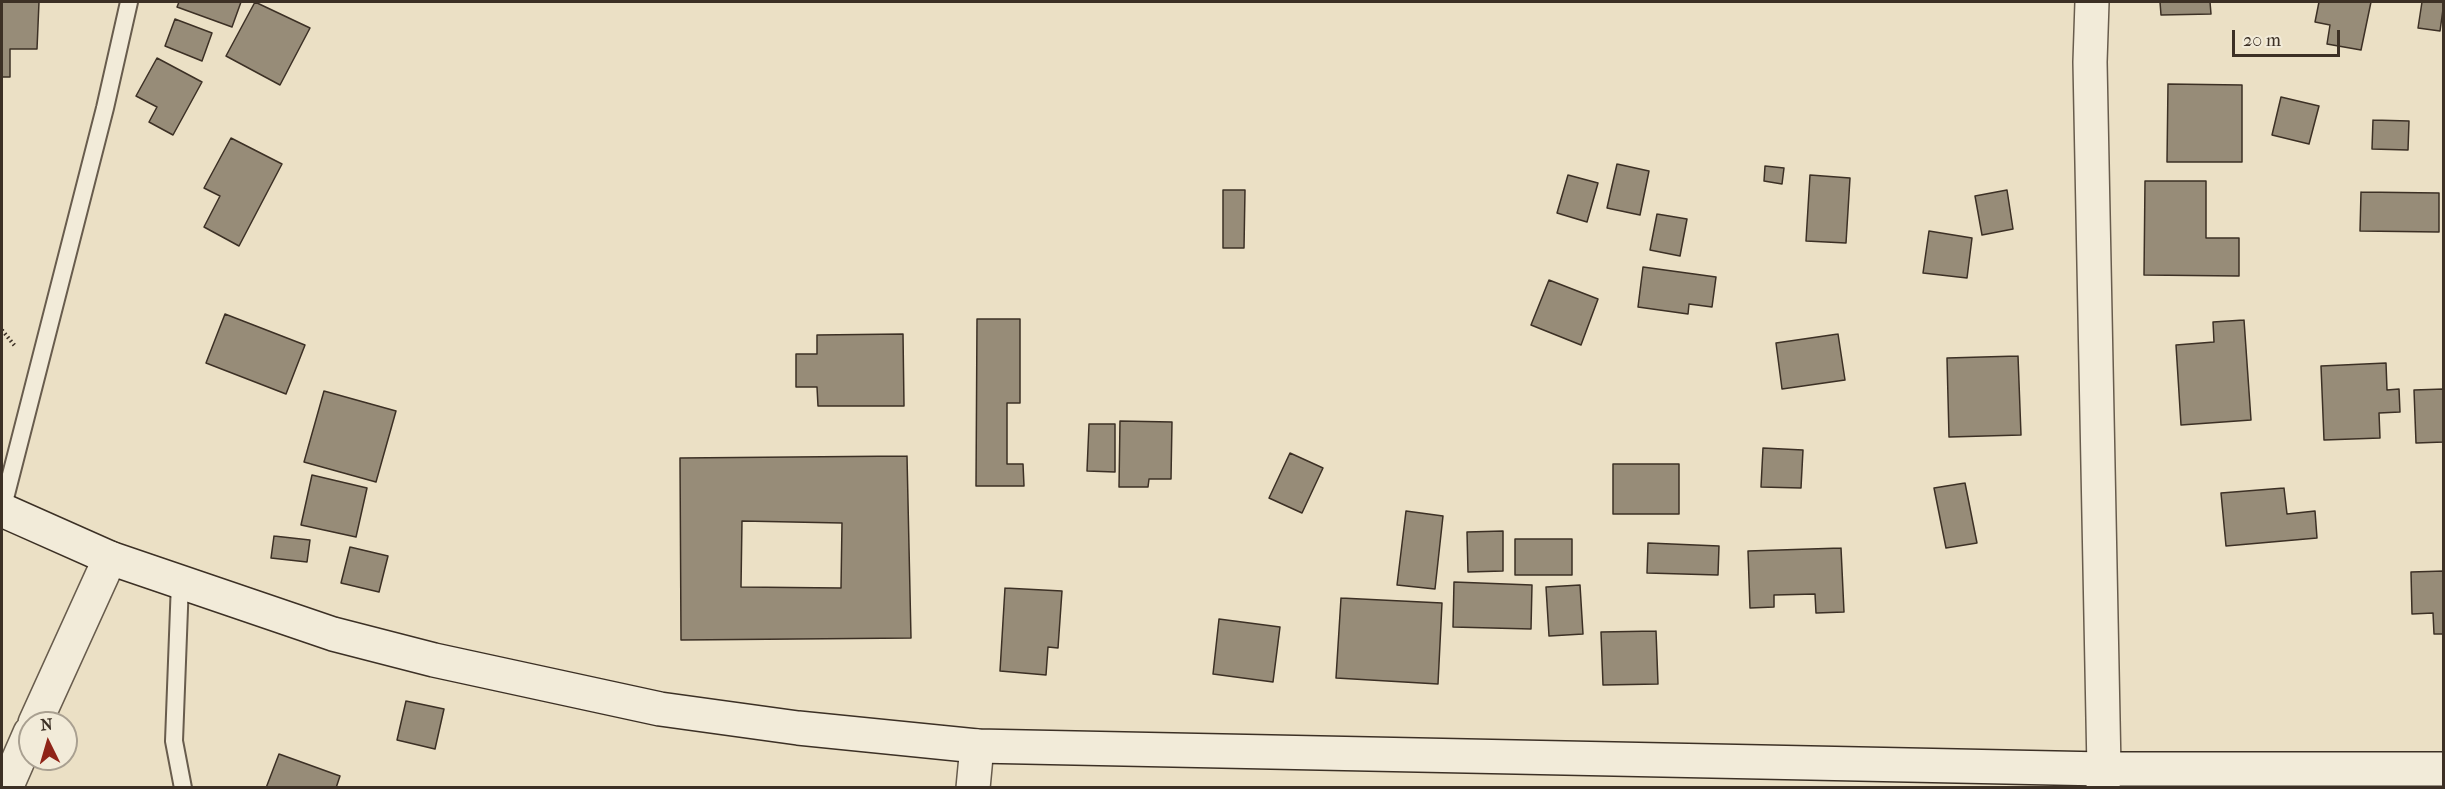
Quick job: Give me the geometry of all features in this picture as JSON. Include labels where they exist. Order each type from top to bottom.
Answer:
[{"type":"main road","points":[[2092,2],[2090,74],[2104,778]]},
{"type":"main road","points":[[2,510],[110,558],[333,634],[434,660],[660,709],[798,728],[976,746],[2104,778],[2444,769]]},
{"type":"main road","points":[[40,711],[110,558]]},
{"type":"main road","points":[[973,788],[976,746]]},
{"type":"main road","points":[[6,788],[18,760]]},
{"type":"lane","points":[[2,510],[105,108],[129,2]]},
{"type":"lane","points":[[180,582],[174,741],[183,788]]},
{"type":"building","points":[[2,2],[39,2],[37,49],[10,49],[10,77],[2,77]]},
{"type":"building","points":[[179,2],[241,2],[232,27],[177,7]]},
{"type":"building","points":[[255,2],[310,28],[280,85],[226,56]]},
{"type":"building","points":[[2160,2],[2210,2],[2211,14],[2161,15]]},
{"type":"building","points":[[2319,2],[2371,2],[2361,50],[2327,44],[2330,25],[2315,22]]},
{"type":"building","points":[[2422,2],[2444,2],[2440,31],[2418,28]]},
{"type":"building","points":[[175,19],[212,33],[202,61],[165,46]]},
{"type":"building","points":[[157,58],[202,82],[173,135],[149,122],[157,107],[136,96]]},
{"type":"building","points":[[2168,84],[2242,85],[2242,162],[2167,162]]},
{"type":"building","points":[[2281,97],[2319,106],[2309,144],[2272,135]]},
{"type":"building","points":[[2373,120],[2409,121],[2408,150],[2372,149]]},
{"type":"building","points":[[231,138],[282,164],[239,246],[204,227],[220,196],[204,188]]},
{"type":"building","points":[[1617,164],[1649,171],[1640,215],[1607,208]]},
{"type":"building","points":[[1765,166],[1784,168],[1782,184],[1764,181]]},
{"type":"building","points":[[1568,175],[1598,183],[1587,222],[1557,213]]},
{"type":"building","points":[[1810,175],[1850,178],[1846,243],[1806,241]]},
{"type":"building","points":[[2145,181],[2206,181],[2206,238],[2239,238],[2239,276],[2144,275]]},
{"type":"building","points":[[1223,190],[1245,190],[1244,248],[1223,248]]},
{"type":"building","points":[[2007,190],[2013,229],[1982,235],[1975,196]]},
{"type":"building","points":[[2361,192],[2439,193],[2439,232],[2360,231]]},
{"type":"building","points":[[1657,214],[1687,219],[1680,256],[1650,250]]},
{"type":"building","points":[[1929,231],[1972,238],[1967,278],[1923,273]]},
{"type":"building","points":[[1643,267],[1716,277],[1712,307],[1689,304],[1688,314],[1638,307]]},
{"type":"building","points":[[1549,280],[1598,299],[1581,345],[1531,325]]},
{"type":"building","points":[[225,314],[305,345],[286,394],[206,363]]},
{"type":"building","points":[[977,319],[1020,319],[1020,403],[1007,403],[1007,464],[1023,464],[1024,486],[976,486]]},
{"type":"building","points":[[2244,320],[2251,420],[2181,425],[2176,345],[2214,342],[2213,322]]},
{"type":"building","points":[[903,334],[904,406],[818,406],[817,387],[796,387],[796,354],[817,354],[817,335]]},
{"type":"building","points":[[1838,334],[1845,380],[1782,389],[1776,343]]},
{"type":"building","points":[[2018,356],[2021,435],[1949,437],[1947,358]]},
{"type":"building","points":[[2386,363],[2387,390],[2399,389],[2400,412],[2379,413],[2380,438],[2324,440],[2321,366]]},
{"type":"building","points":[[2444,389],[2444,442],[2416,443],[2414,390]]},
{"type":"building","points":[[324,391],[396,411],[376,482],[304,462]]},
{"type":"building","points":[[1120,421],[1172,422],[1171,479],[1149,479],[1148,487],[1119,487]]},
{"type":"building","points":[[1089,424],[1115,424],[1115,472],[1087,471]]},
{"type":"building","points":[[1763,448],[1803,450],[1801,488],[1761,487]]},
{"type":"building","points":[[1290,453],[1323,468],[1302,513],[1269,498]]},
{"type":"building","points":[[907,456],[911,638],[681,640],[680,458]],"holes":[[[742,521],[842,523],[841,588],[741,587]]]},
{"type":"building","points":[[1613,464],[1679,464],[1679,514],[1613,514]]},
{"type":"building","points":[[312,475],[367,488],[356,537],[301,525]]},
{"type":"building","points":[[1965,483],[1977,543],[1946,548],[1934,488]]},
{"type":"building","points":[[2284,488],[2287,514],[2315,511],[2317,538],[2226,546],[2221,493]]},
{"type":"building","points":[[1406,511],[1443,516],[1435,589],[1397,585]]},
{"type":"building","points":[[1503,531],[1503,571],[1468,572],[1467,532]]},
{"type":"building","points":[[274,536],[310,540],[307,562],[271,558]]},
{"type":"building","points":[[1515,539],[1572,539],[1572,575],[1515,575]]},
{"type":"building","points":[[1648,543],[1719,546],[1718,575],[1647,573]]},
{"type":"building","points":[[350,547],[388,556],[379,592],[341,583]]},
{"type":"building","points":[[1841,548],[1844,612],[1816,613],[1815,594],[1774,595],[1774,607],[1750,608],[1748,551]]},
{"type":"building","points":[[2444,571],[2444,634],[2434,634],[2433,613],[2412,614],[2411,572]]},
{"type":"building","points":[[1454,582],[1532,585],[1531,629],[1453,627]]},
{"type":"building","points":[[1580,585],[1583,634],[1549,636],[1546,587]]},
{"type":"building","points":[[1005,588],[1062,591],[1058,648],[1048,647],[1046,675],[1000,671]]},
{"type":"building","points":[[1341,598],[1442,603],[1438,684],[1336,678]]},
{"type":"building","points":[[1219,619],[1280,627],[1273,682],[1213,674]]},
{"type":"building","points":[[1656,631],[1658,684],[1603,685],[1601,632]]},
{"type":"building","points":[[406,701],[444,709],[435,749],[397,740]]},
{"type":"building","points":[[279,754],[340,776],[336,788],[266,788]]}]
